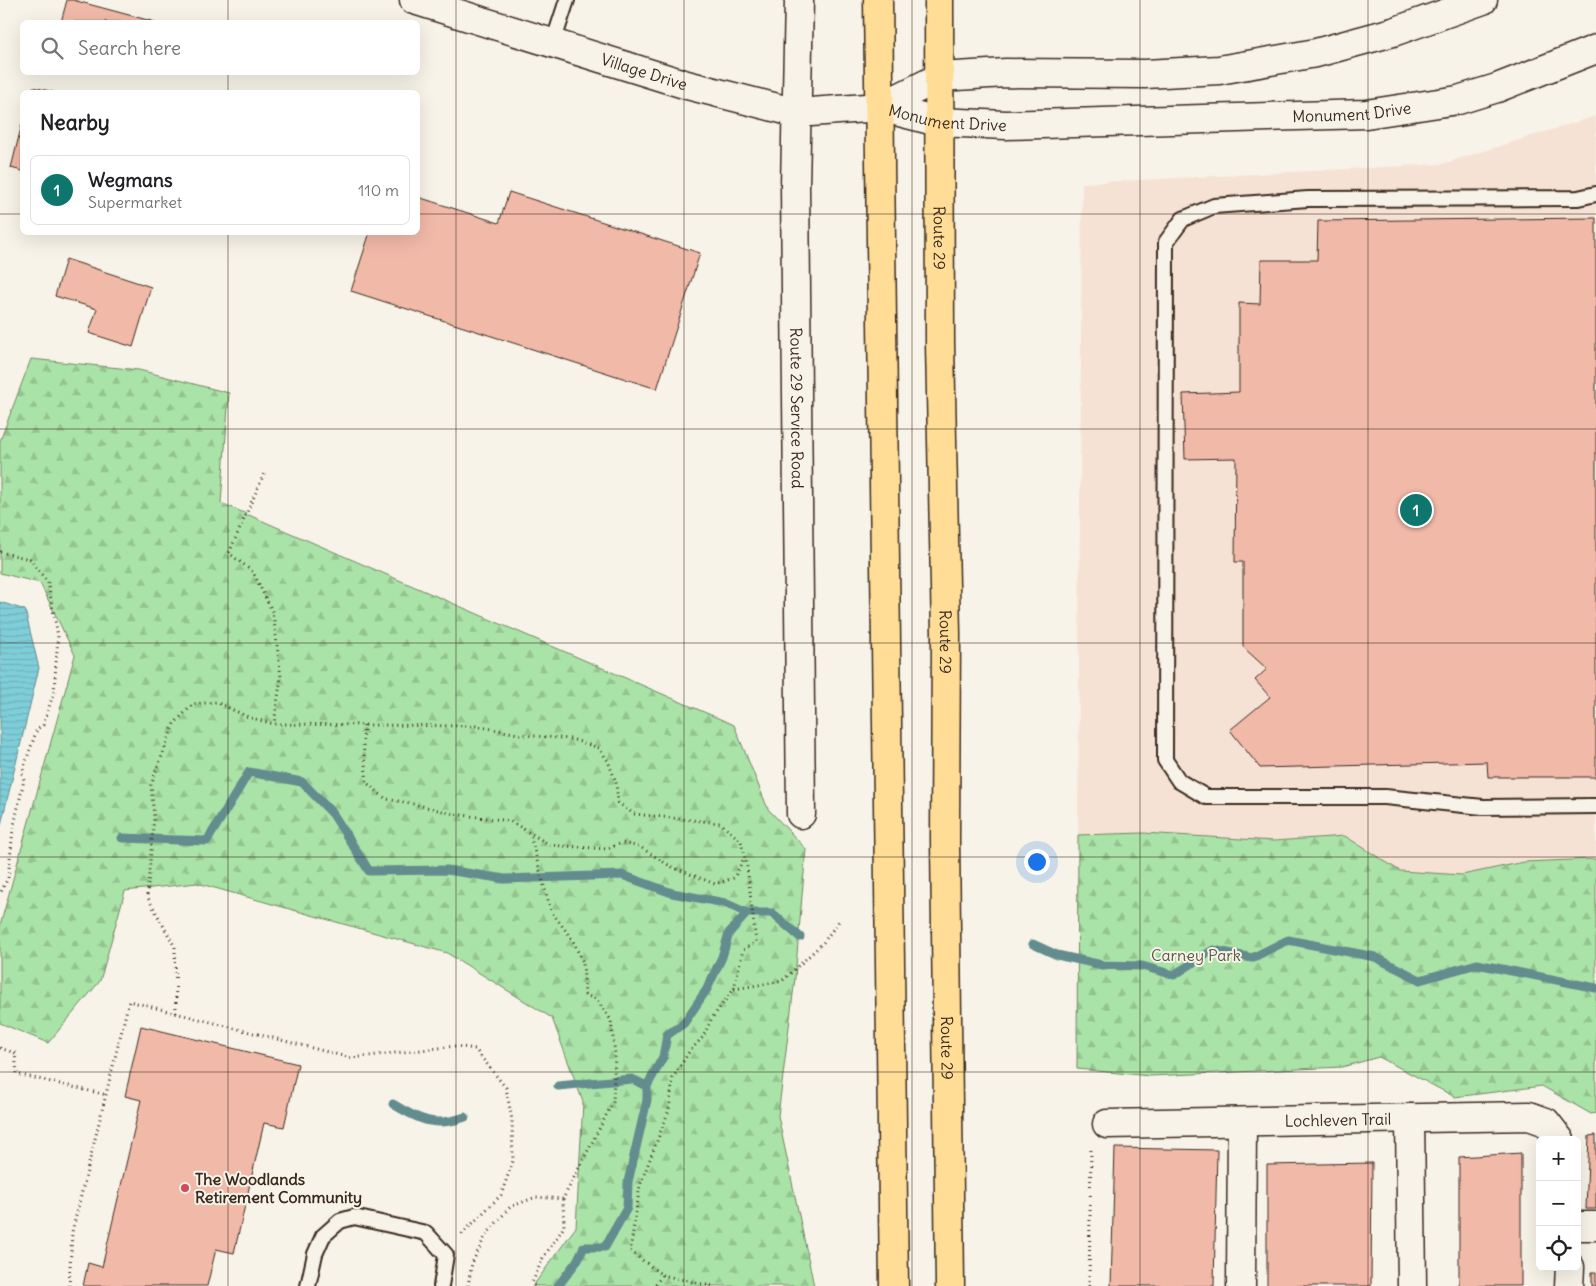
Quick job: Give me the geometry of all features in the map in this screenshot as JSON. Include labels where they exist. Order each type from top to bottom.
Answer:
[{"type":"main road","points":[[878,0],[884,656],[894,1286]]},
{"type":"main road","name":"Route 29","points":[[939,0],[940,354],[946,634],[944,839],[950,1286]]},
{"type":"street","name":"Village Drive","points":[[414,0],[687,85],[797,113],[880,107]]},
{"type":"street","name":"Route 29 Service Road","points":[[799,0],[795,196],[801,814]]},
{"type":"street","name":"Monument Drive","points":[[880,107],[940,77],[1006,73],[1145,74],[1219,70],[1316,53],[1393,32],[1483,0]]},
{"type":"street","name":"Monument Drive","points":[[880,107],[938,122],[1006,125],[1238,120],[1366,114],[1458,100],[1496,88],[1596,49]]},
{"type":"street","name":"Lochleven Trail","points":[[1108,1124],[1528,1116],[1546,1122],[1557,1136]]},
{"type":"street","points":[[1410,1118],[1412,1286]]},
{"type":"street","points":[[1241,1286],[1242,1122]]},
{"type":"street","points":[[1581,1226],[1596,1226]]},
{"type":"street","points":[[1570,1271],[1570,1286]]},
{"type":"lane","points":[[553,44],[568,0]]},
{"type":"lane","points":[[1596,194],[1578,198],[1308,199],[1214,206],[1183,219],[1166,242],[1165,760],[1179,781],[1206,798],[1385,797],[1483,807],[1596,806]]},
{"type":"lane","points":[[308,1286],[315,1254],[323,1236],[340,1221],[354,1217],[426,1233],[446,1255],[441,1286]]},
{"type":"path","points":[[264,474],[230,553],[253,572],[273,613],[281,677],[274,724]]},
{"type":"path","points":[[0,552],[30,560],[48,583],[58,636],[54,692],[44,725],[37,729],[22,773],[24,780],[13,830],[8,878],[0,894]]},
{"type":"path","points":[[176,1013],[175,947],[147,896],[154,817],[151,785],[174,724],[193,704],[216,702],[248,718],[274,724],[476,726],[570,739],[599,748],[608,761],[616,782],[618,803],[634,814],[720,823],[741,841],[747,867],[756,942],[743,950],[734,988],[712,1018],[704,1037],[689,1052],[673,1078],[669,1110],[640,1185],[630,1252],[662,1275],[712,1286]]},
{"type":"path","points":[[364,725],[363,744],[367,783],[386,799],[454,814],[510,821],[530,835],[550,845],[607,849],[622,843],[640,847],[670,866],[716,884],[734,878],[744,857]]},
{"type":"path","points":[[530,835],[551,912],[572,940],[583,962],[585,995],[596,1000],[611,1020],[615,1054],[613,1102],[563,1199],[564,1227],[543,1258],[533,1284]]},
{"type":"path","points":[[734,988],[782,981],[823,943],[839,921]]},
{"type":"path","points":[[69,1286],[72,1232],[129,1001],[351,1058],[456,1046],[475,1049],[506,1088],[512,1120],[513,1160],[501,1195],[468,1230],[441,1250]]},
{"type":"path","points":[[0,1048],[16,1053],[17,1074],[107,1095]]},
{"type":"path","points":[[1090,1286],[1091,1135],[1108,1124]]},
{"type":"path","points":[[468,1286],[472,1263],[486,1235],[510,1207],[536,1197],[563,1199]]},
{"type":"path","points":[[656,1286],[662,1275]]},
{"type":"shaded area","points":[[1596,116],[1596,859],[1524,862],[1462,875],[1400,871],[1345,836],[1274,841],[1143,833],[1078,835],[1082,183],[1442,164]]},
{"type":"green space","points":[[31,359],[139,370],[229,393],[221,503],[734,725],[768,809],[806,849],[795,978],[778,1116],[814,1286],[533,1286],[576,1227],[583,1102],[552,1018],[447,953],[197,883],[125,891],[100,981],[48,1043],[0,1023],[0,926],[75,655],[40,583],[0,573],[0,441]]},
{"type":"green space","name":"Carney Park","points":[[1143,833],[1274,841],[1345,836],[1400,871],[1462,875],[1524,862],[1596,859],[1596,1113],[1591,1114],[1542,1086],[1455,1097],[1379,1057],[1342,1067],[1150,1076],[1077,1069],[1078,835]]},
{"type":"water","points":[[0,602],[25,610],[39,668],[0,829]]},
{"type":"building","points":[[67,0],[73,0],[148,20],[62,20]]},
{"type":"building","points":[[33,87],[45,90],[32,90]]},
{"type":"building","points":[[20,132],[20,170],[11,168]]},
{"type":"building","points":[[509,192],[700,253],[657,389],[351,291],[369,235],[420,235],[420,198],[499,223]]},
{"type":"building","points":[[1596,218],[1596,777],[1488,777],[1487,762],[1260,768],[1230,730],[1270,697],[1255,680],[1267,669],[1243,647],[1243,562],[1235,562],[1236,458],[1185,459],[1183,394],[1239,392],[1239,303],[1260,304],[1261,260],[1317,260],[1318,221]]},
{"type":"building","points":[[66,259],[151,287],[133,347],[89,333],[97,309],[55,296]]},
{"type":"building","name":"The Woodlands Retirement Community","points":[[141,1026],[298,1064],[284,1127],[264,1123],[234,1253],[216,1249],[207,1286],[83,1286],[88,1263],[102,1267],[141,1100],[125,1096]]},
{"type":"building","points":[[1596,1135],[1596,1209],[1586,1209],[1589,1136]]},
{"type":"building","points":[[1115,1148],[1217,1150],[1214,1286],[1111,1286]]},
{"type":"building","points":[[1521,1153],[1521,1286],[1459,1286],[1459,1157]]},
{"type":"building","points":[[1372,1163],[1371,1286],[1267,1286],[1267,1165]]},
{"type":"building","points":[[1592,1272],[1596,1272],[1596,1286],[1592,1286]]},
{"type":"waterway","points":[[122,838],[207,841],[249,772],[302,782],[333,814],[369,871],[447,870],[505,879],[622,875],[672,893],[725,903],[747,913]]},
{"type":"waterway","points":[[558,1286],[577,1261],[584,1247],[605,1247],[627,1208],[628,1182],[647,1100],[647,1086],[663,1057],[667,1035],[684,1023],[707,989],[722,957],[729,933],[747,913],[772,913],[800,937]]},
{"type":"waterway","points":[[1033,944],[1057,955],[1102,965],[1142,966],[1174,975],[1213,950],[1252,958],[1288,940],[1375,957],[1420,980],[1477,964],[1596,988]]},
{"type":"waterway","points":[[558,1086],[632,1079],[647,1086]]},
{"type":"waterway","points":[[393,1104],[428,1121],[445,1122],[465,1117]]},
{"type":"place","name":"Wegmans","points":[[1416,510]]},
{"type":"place","name":"The Woodlands Retirement Community","points":[[185,1188]]}]
